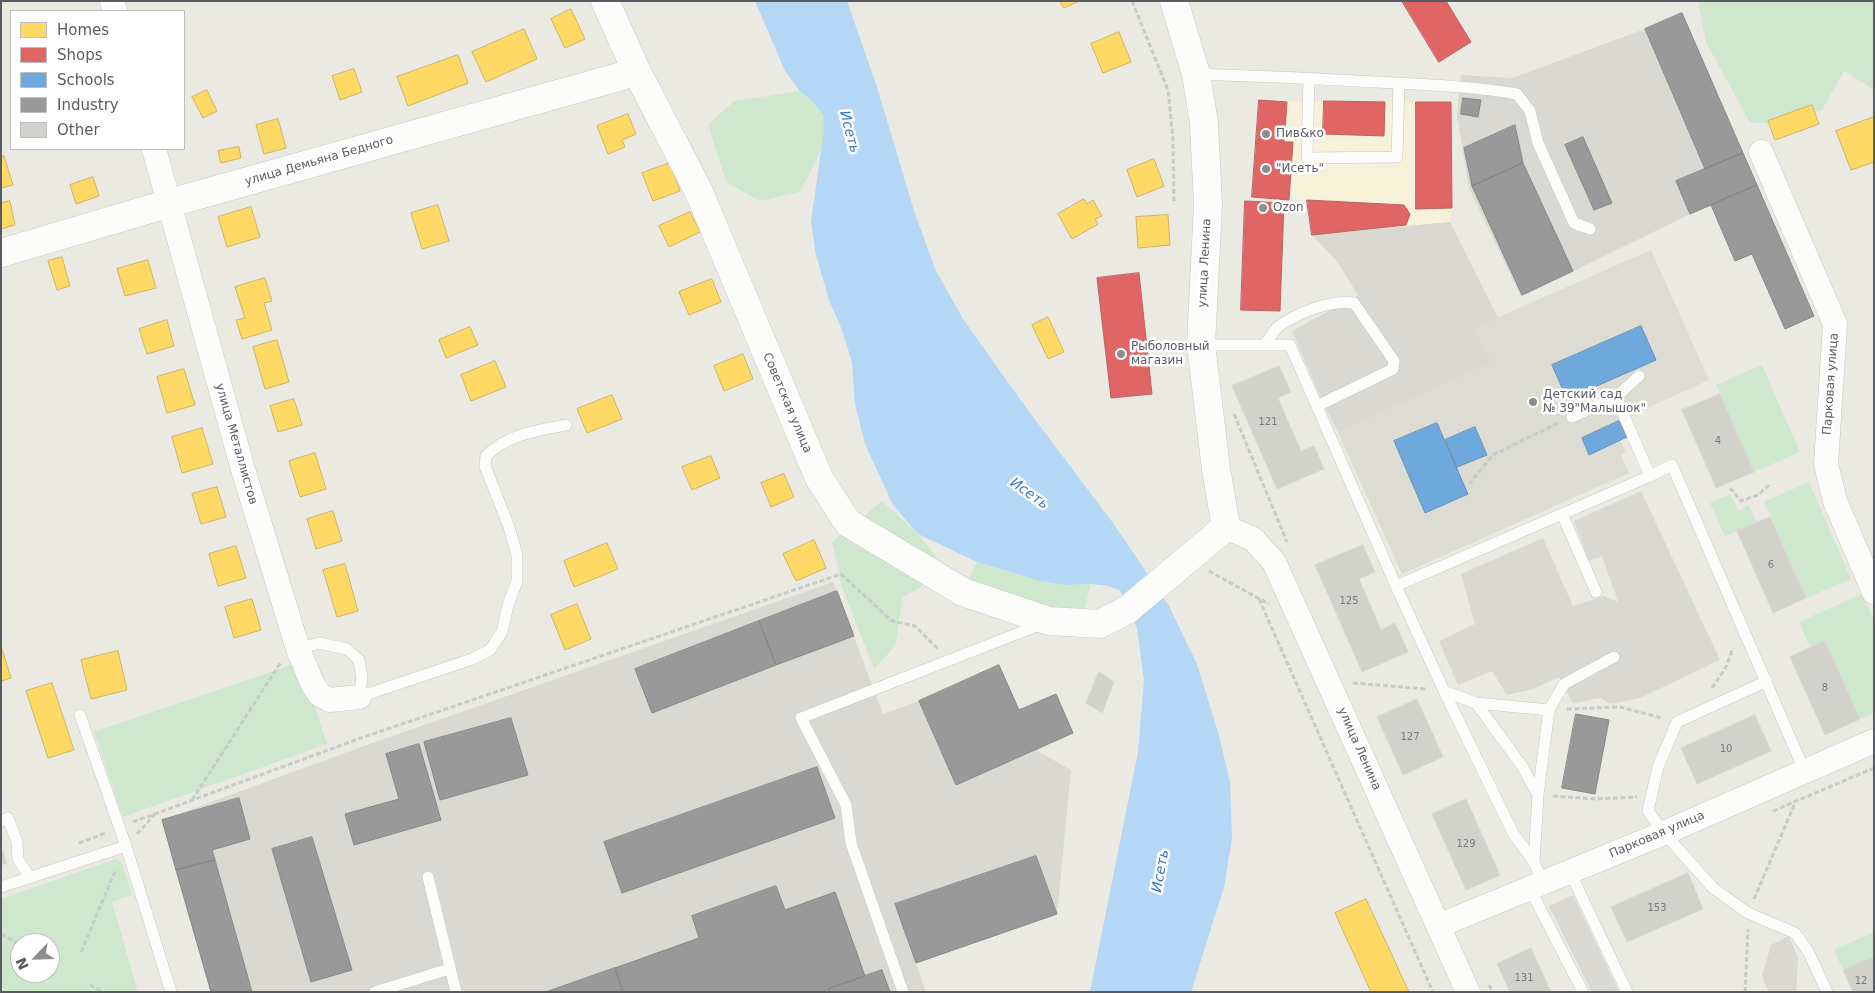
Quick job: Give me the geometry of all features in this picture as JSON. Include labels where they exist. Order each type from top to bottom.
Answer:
[{"type":"street","name":"Советская улица","points":[[605,1],[636,70],[699,192],[819,478],[848,523],[963,592],[1049,621],[1100,624],[1128,610],[1226,527]]},
{"type":"street","name":"улица Ленина","points":[[1174,1],[1196,74],[1204,123],[1208,205],[1201,345],[1216,470],[1226,527],[1253,539],[1274,562],[1468,992]]},
{"type":"street","name":"улица Демьяна Бедного","points":[[1,253],[170,203],[622,76],[636,70]]},
{"type":"street","name":"улица Металлистов","points":[[154,150],[242,466],[298,649],[313,685],[320,695],[330,700],[359,696]]},
{"type":"street","name":"Парковая улица","points":[[1761,152],[1835,324],[1826,464],[1835,501],[1874,592]]},
{"type":"street","name":"Парковая улица","points":[[1439,927],[1664,833],[1874,741]]},
{"type":"lane","points":[[1196,74],[1487,88],[1517,94],[1530,111],[1538,143],[1574,223],[1590,229]]},
{"type":"lane","points":[[1309,78],[1307,158],[1397,157],[1399,83]]},
{"type":"lane","points":[[1265,345],[1278,327],[1322,305],[1354,303],[1394,361],[1393,369],[1317,406]]},
{"type":"lane","points":[[1201,345],[1290,345],[1444,691],[1513,833],[1534,862]]},
{"type":"lane","points":[[1572,416],[1616,397],[1639,376]]},
{"type":"lane","points":[[1616,397],[1650,476]]},
{"type":"lane","points":[[298,649],[319,643],[347,649],[359,660],[362,678],[359,696],[472,659],[490,650],[502,632],[508,605],[517,581],[517,555],[509,526],[485,466],[486,456],[492,449],[524,434],[566,425]]},
{"type":"lane","points":[[1396,586],[1672,465],[1806,772]]},
{"type":"lane","points":[[1562,514],[1596,592]]},
{"type":"lane","points":[[903,992],[851,843],[846,805],[801,718],[1049,621]]},
{"type":"lane","points":[[1583,992],[1537,886],[1534,862],[1538,795],[1549,710],[1564,684],[1614,657]]},
{"type":"lane","points":[[1767,681],[1677,722],[1658,767],[1648,811],[1664,833],[1713,888],[1748,913],[1795,933],[1808,951],[1827,992]]},
{"type":"lane","points":[[1444,691],[1476,703],[1549,710]]},
{"type":"lane","points":[[1476,703],[1522,766],[1538,795]]},
{"type":"lane","points":[[80,714],[126,846],[171,992]]},
{"type":"lane","points":[[1,820],[8,818],[17,842],[18,859],[30,878]]},
{"type":"lane","points":[[1,888],[126,846]]},
{"type":"lane","points":[[1570,872],[1627,992]]},
{"type":"lane","points":[[428,877],[456,992]]},
{"type":"lane","points":[[375,992],[449,969]]},
{"type":"path","points":[[1132,1],[1168,90],[1173,139],[1174,204]]},
{"type":"path","points":[[1470,484],[1493,455],[1572,416]]},
{"type":"path","points":[[1730,488],[1741,501],[1758,495],[1769,485]]},
{"type":"path","points":[[75,845],[358,739],[841,574],[892,621],[915,626],[936,646],[944,661]]},
{"type":"path","points":[[1259,599],[1433,992]]},
{"type":"path","points":[[1695,714],[1726,667],[1742,625]]},
{"type":"path","points":[[191,801],[287,652],[298,649]]},
{"type":"path","points":[[1549,710],[1620,707],[1677,722]]},
{"type":"path","points":[[1745,992],[1748,913],[1795,803],[1806,772]]},
{"type":"path","points":[[1538,795],[1595,798],[1637,797],[1648,811]]},
{"type":"path","points":[[81,952],[126,846],[155,814]]},
{"type":"path","points":[[90,985],[102,992]]},
{"type":"shaded area","points":[[1682,13],[1757,185],[1690,214],[1521,297],[1469,188],[1457,116],[1461,75],[1512,78],[1645,29]]},
{"type":"shaded area","points":[[1259,100],[1287,102],[1451,102],[1452,208],[1450,222],[1312,235],[1307,200],[1252,197]]},
{"type":"shaded area","points":[[1450,222],[1498,318],[1476,328],[1492,363],[1338,432],[1323,403],[1292,331],[1358,295],[1336,260],[1312,235]]},
{"type":"shaded area","name":"Детский сад № 39\"Малышок\"","points":[[1651,250],[1709,380],[1619,421],[1627,437],[1620,440],[1626,452],[1621,455],[1629,473],[1402,574],[1338,432],[1492,363],[1476,327]]},
{"type":"shaded area","points":[[1641,491],[1720,660],[1640,698],[1610,704],[1601,698],[1573,703],[1559,677],[1533,689],[1507,695],[1492,671],[1458,685],[1439,641],[1475,624],[1461,574],[1543,538],[1573,606],[1604,596],[1618,602],[1602,556],[1589,561],[1574,521]]},
{"type":"shaded area","points":[[833,582],[883,714],[919,701],[956,785],[1036,750],[1071,770],[1057,914],[916,963],[926,992],[211,992],[162,820],[364,746]]},
{"type":"shaded area","points":[[1573,895],[1619,992],[1592,992],[1549,906]]},
{"type":"shaded area","points":[[1789,936],[1798,958],[1796,992],[1768,992],[1762,976],[1771,945]]},
{"type":"green space","points":[[1698,1],[1874,1],[1874,90],[1844,71],[1822,110],[1772,123],[1750,123],[1706,42]]},
{"type":"green space","points":[[800,91],[821,113],[825,122],[825,132],[819,154],[799,192],[760,201],[726,182],[708,125],[734,101]]},
{"type":"green space","points":[[1762,365],[1800,452],[1754,472],[1716,385]]},
{"type":"green space","points":[[1809,482],[1851,579],[1806,598],[1764,502]]},
{"type":"green space","points":[[1730,494],[1738,511],[1749,505],[1757,522],[1725,536],[1710,503]]},
{"type":"green space","points":[[882,501],[918,534],[936,557],[937,578],[903,597],[895,646],[874,669],[842,587],[832,542]]},
{"type":"green space","points":[[977,562],[1040,581],[1065,585],[1091,584],[1082,617],[978,600],[968,581]]},
{"type":"green space","points":[[1862,594],[1874,621],[1874,713],[1860,719],[1825,641],[1810,648],[1799,622]]},
{"type":"green space","points":[[300,662],[327,744],[123,817],[94,732]]},
{"type":"green space","points":[[116,859],[122,863],[132,895],[112,902],[138,992],[1,992],[1,899]]},
{"type":"green space","points":[[1874,932],[1874,957],[1843,970],[1834,950]]},
{"type":"water","name":"Исеть","points":[[755,1],[847,1],[877,87],[915,214],[936,271],[963,319],[1027,409],[1113,523],[1168,604],[1197,664],[1218,732],[1230,782],[1232,838],[1224,887],[1191,992],[1090,992],[1138,752],[1144,680],[1137,629],[1127,602],[1119,590],[1108,586],[1091,584],[1065,585],[1040,581],[977,562],[918,534],[893,505],[865,444],[855,404],[852,362],[842,330],[829,300],[816,255],[811,222],[824,130],[823,115],[814,103],[800,91],[785,71]]},
{"type":"building: Homes","points":[[1060,1],[1079,1],[1064,8]]},
{"type":"building: Homes","points":[[571,9],[585,39],[565,48],[551,19]]},
{"type":"building: Homes","points":[[524,29],[537,59],[486,82],[472,52]]},
{"type":"building: Homes","points":[[1119,32],[1131,62],[1103,73],[1091,44]]},
{"type":"building: Homes","points":[[458,55],[468,83],[408,106],[397,77]]},
{"type":"building: Homes","points":[[354,69],[362,92],[340,100],[332,76]]},
{"type":"building: Homes","points":[[207,90],[217,111],[203,118],[192,97]]},
{"type":"building: Homes","points":[[1812,105],[1819,124],[1775,140],[1768,121]]},
{"type":"building: Homes","points":[[628,114],[636,134],[622,140],[625,147],[608,154],[597,126]]},
{"type":"building: Homes","points":[[1874,117],[1874,162],[1851,170],[1836,131]]},
{"type":"building: Homes","points":[[278,119],[286,148],[264,154],[256,125]]},
{"type":"building: Homes","points":[[239,147],[241,158],[221,163],[218,151]]},
{"type":"building: Homes","points":[[4,156],[13,185],[1,188],[1,157]]},
{"type":"building: Homes","points":[[1154,159],[1164,186],[1137,197],[1127,170]]},
{"type":"building: Homes","points":[[670,163],[680,191],[653,201],[642,173]]},
{"type":"building: Homes","points":[[93,177],[99,196],[76,204],[70,185]]},
{"type":"building: Homes","points":[[1084,199],[1087,204],[1093,200],[1102,216],[1095,219],[1098,224],[1072,239],[1058,214]]},
{"type":"building: Homes","points":[[10,201],[15,225],[1,229],[1,203]]},
{"type":"building: Homes","points":[[438,205],[449,241],[422,249],[411,213]]},
{"type":"building: Homes","points":[[251,207],[260,237],[227,247],[218,217]]},
{"type":"building: Homes","points":[[690,212],[700,232],[669,247],[659,226]]},
{"type":"building: Homes","points":[[1168,215],[1170,245],[1138,248],[1136,217]]},
{"type":"building: Homes","points":[[62,257],[70,286],[57,290],[48,261]]},
{"type":"building: Homes","points":[[148,260],[156,288],[125,296],[117,269]]},
{"type":"building: Homes","points":[[265,278],[272,301],[264,303],[272,330],[242,339],[236,320],[245,318],[235,287]]},
{"type":"building: Homes","points":[[712,279],[721,302],[689,315],[679,292]]},
{"type":"building: Homes","points":[[1048,317],[1064,352],[1048,359],[1032,325]]},
{"type":"building: Homes","points":[[167,320],[174,346],[147,354],[139,329]]},
{"type":"building: Homes","points":[[470,327],[478,345],[446,358],[439,340]]},
{"type":"building: Homes","points":[[277,340],[289,382],[265,389],[253,347]]},
{"type":"building: Homes","points":[[743,354],[753,379],[724,391],[714,366]]},
{"type":"building: Homes","points":[[495,361],[506,387],[471,401],[461,375]]},
{"type":"building: Homes","points":[[184,369],[195,405],[167,413],[157,377]]},
{"type":"building: Homes","points":[[612,395],[622,419],[587,433],[577,409]]},
{"type":"building: Homes","points":[[294,399],[302,425],[278,432],[270,406]]},
{"type":"building: Homes","points":[[202,428],[213,464],[182,473],[172,437]]},
{"type":"building: Homes","points":[[315,453],[326,489],[300,497],[289,461]]},
{"type":"building: Homes","points":[[711,456],[720,478],[692,490],[682,467]]},
{"type":"building: Homes","points":[[784,474],[794,497],[771,507],[761,483]]},
{"type":"building: Homes","points":[[217,487],[226,517],[201,524],[192,494]]},
{"type":"building: Homes","points":[[333,511],[342,541],[316,549],[307,519]]},
{"type":"building: Homes","points":[[814,540],[826,568],[796,581],[783,554]]},
{"type":"building: Homes","points":[[607,543],[618,569],[574,587],[564,561]]},
{"type":"building: Homes","points":[[236,546],[246,578],[218,586],[209,554]]},
{"type":"building: Homes","points":[[345,564],[358,611],[337,617],[323,570]]},
{"type":"building: Homes","points":[[252,599],[261,630],[234,638],[225,607]]},
{"type":"building: Homes","points":[[577,604],[591,639],[565,650],[551,615]]},
{"type":"building: Homes","points":[[1,646],[11,678],[1,681]]},
{"type":"building: Homes","points":[[118,651],[127,690],[91,699],[81,660]]},
{"type":"building: Homes","points":[[52,683],[74,750],[48,758],[26,691]]},
{"type":"building: Homes","points":[[1366,899],[1409,992],[1371,992],[1335,913]]},
{"type":"building: Shops","points":[[1402,1],[1446,1],[1471,42],[1439,62]]},
{"type":"building: Shops","points":[[1259,100],[1287,102],[1284,142],[1293,142],[1289,200],[1252,197]]},
{"type":"building: Shops","points":[[1324,101],[1385,102],[1384,136],[1323,134]]},
{"type":"building: Shops","points":[[1416,102],[1451,102],[1452,208],[1416,209]]},
{"type":"building: Shops","points":[[1307,200],[1404,205],[1410,214],[1406,225],[1312,235]]},
{"type":"building: Shops","points":[[1245,201],[1284,203],[1280,311],[1241,310]]},
{"type":"building: Shops","points":[[1139,273],[1152,394],[1111,398],[1097,278]]},
{"type":"building: Schools","points":[[1641,326],[1656,360],[1567,399],[1552,365]]},
{"type":"building: Schools","points":[[1619,421],[1627,437],[1589,455],[1582,438]]},
{"type":"building: Schools","points":[[1437,423],[1468,494],[1425,513],[1394,441]]},
{"type":"building: Schools","points":[[1475,427],[1487,455],[1457,467],[1445,440]]},
{"type":"building: Industry","points":[[1682,13],[1743,153],[1705,169],[1645,29]]},
{"type":"building: Industry","points":[[1463,98],[1481,100],[1478,117],[1461,114]]},
{"type":"building: Industry","points":[[1515,125],[1523,163],[1472,186],[1464,148]]},
{"type":"building: Industry","points":[[1583,137],[1612,203],[1594,210],[1565,145]]},
{"type":"building: Industry","points":[[1743,153],[1757,185],[1690,214],[1676,181]]},
{"type":"building: Industry","points":[[1523,163],[1573,271],[1522,295],[1472,186]]},
{"type":"building: Industry","points":[[1757,185],[1814,316],[1785,329],[1752,254],[1735,261],[1711,205]]},
{"type":"building: Industry","points":[[837,591],[854,636],[776,665],[759,621]]},
{"type":"building: Industry","points":[[759,621],[776,665],[652,713],[635,669]]},
{"type":"building: Industry","points":[[999,665],[1019,710],[1056,694],[1073,733],[956,785],[919,701]]},
{"type":"building: Industry","points":[[1576,714],[1609,720],[1595,794],[1562,788]]},
{"type":"building: Industry","points":[[511,718],[528,775],[440,800],[424,742]]},
{"type":"building: Industry","points":[[419,744],[441,820],[354,845],[345,814],[399,799],[386,754]]},
{"type":"building: Industry","points":[[817,767],[835,818],[622,893],[604,842]]},
{"type":"building: Industry","points":[[239,798],[250,839],[212,850],[215,860],[176,870],[162,820]]},
{"type":"building: Industry","points":[[312,837],[352,970],[311,982],[272,849]]},
{"type":"building: Industry","points":[[1036,856],[1057,914],[916,963],[895,904]]},
{"type":"building: Industry","points":[[215,860],[252,992],[211,992],[176,870]]},
{"type":"building: Industry","points":[[776,886],[785,910],[835,892],[865,976],[821,992],[623,992],[615,968],[699,938],[692,916]]},
{"type":"building: Industry","points":[[615,968],[623,992],[546,992]]},
{"type":"building: Industry","points":[[882,970],[890,992],[829,992],[828,989]]},
{"type":"building: Other","points":[[1279,366],[1291,392],[1278,398],[1301,451],[1314,446],[1324,469],[1277,489],[1232,386]]},
{"type":"building: Other","points":[[1720,394],[1754,472],[1716,488],[1682,410]]},
{"type":"building: Other","points":[[1770,517],[1806,598],[1773,613],[1737,531]]},
{"type":"building: Other","points":[[1363,545],[1375,572],[1359,579],[1381,630],[1395,623],[1408,652],[1362,672],[1315,565]]},
{"type":"building: Other","points":[[1825,641],[1860,719],[1825,735],[1790,657]]},
{"type":"building: Other","points":[[1099,672],[1114,682],[1102,713],[1086,703]]},
{"type":"building: Other","points":[[1417,699],[1443,757],[1403,775],[1377,717]]},
{"type":"building: Other","points":[[1755,715],[1771,751],[1697,784],[1681,748]]},
{"type":"building: Other","points":[[1466,799],[1500,875],[1466,890],[1432,814]]},
{"type":"building: Other","points":[[1,847],[7,863],[1,865]]},
{"type":"building: Other","points":[[1688,873],[1703,909],[1627,942],[1611,907]]},
{"type":"building: Other","points":[[1531,948],[1551,992],[1510,992],[1497,964]]},
{"type":"building: Other","points":[[1874,957],[1874,992],[1853,992],[1843,970]]},
{"type":"place","name":"Пив&ко","points":[[1266,134]]},
{"type":"place","name":"\"Исеть\"","points":[[1266,169]]},
{"type":"place","name":"Ozon","points":[[1263,208]]},
{"type":"place","name":"Рыболовный магазин","points":[[1121,354]]},
{"type":"place","name":"Детский сад № 39\"Малышок\"","points":[[1533,402]]}]
